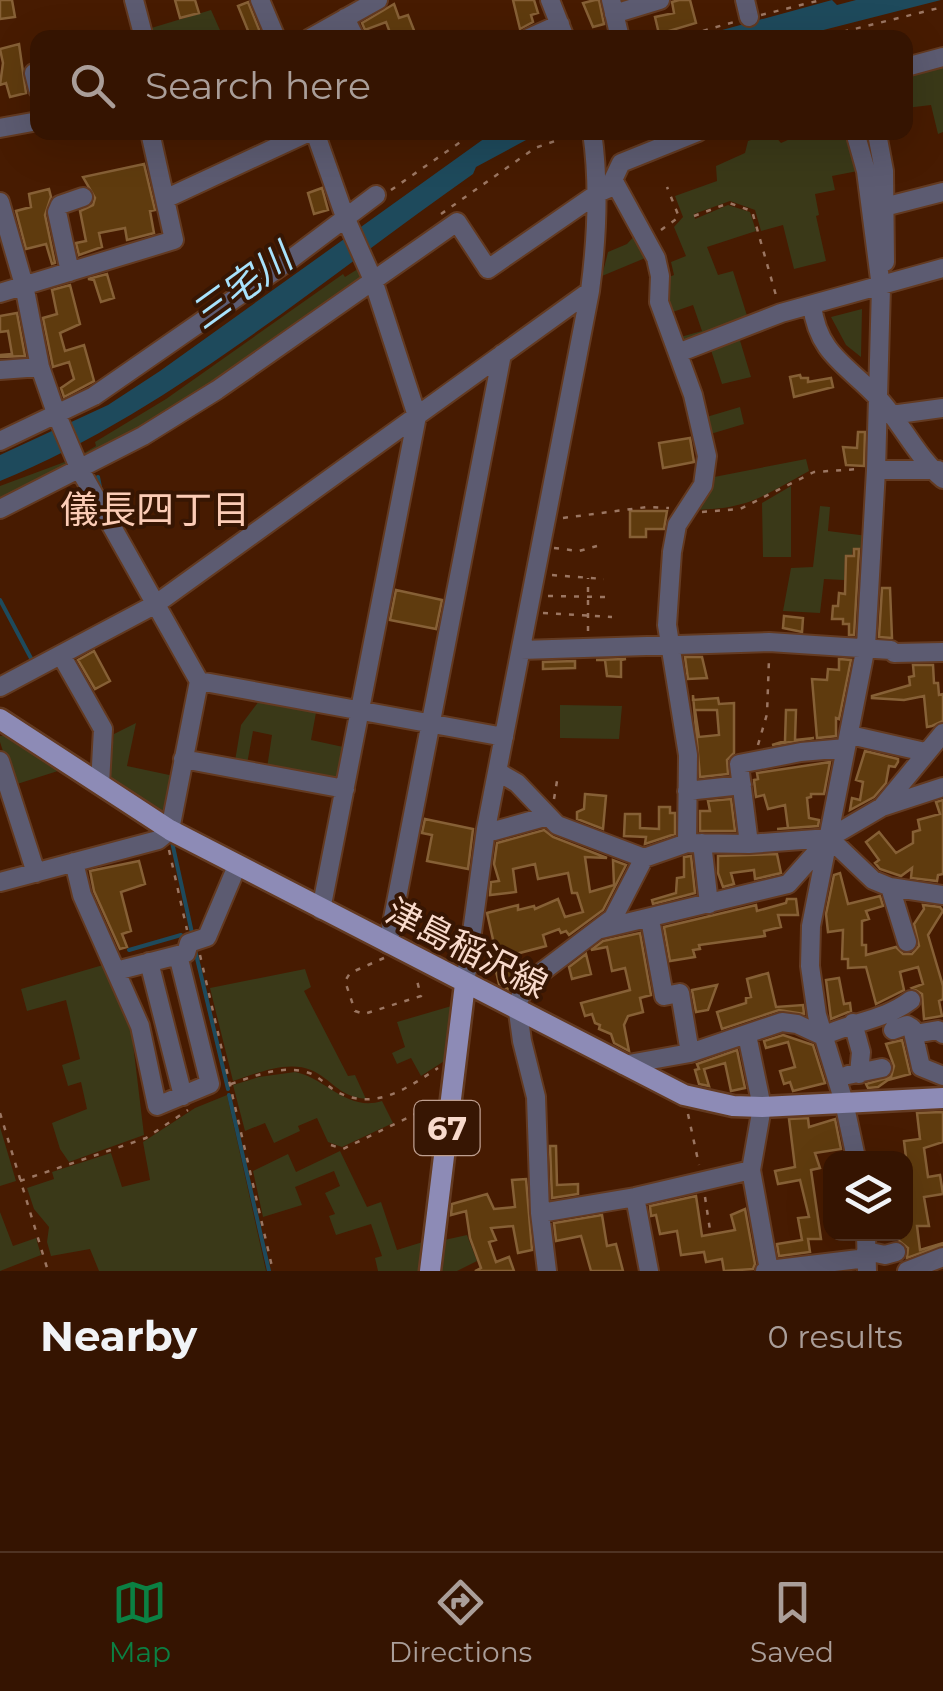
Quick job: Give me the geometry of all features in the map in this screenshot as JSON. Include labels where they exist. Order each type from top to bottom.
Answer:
[{"type":"main road","name":"津島稲沢線","points":[[0,719],[170,830],[684,1095],[734,1106],[943,1098]]},
{"type":"main road","name":"67","points":[[430,1271],[465,984]]},
{"type":"street","points":[[134,0],[142,30]]},
{"type":"street","points":[[260,0],[273,30]]},
{"type":"street","points":[[550,0],[562,30]]},
{"type":"street","points":[[612,7],[660,0]]},
{"type":"street","points":[[324,30],[374,1]]},
{"type":"street","points":[[345,18],[351,30]]},
{"type":"street","points":[[913,65],[943,57]]},
{"type":"street","points":[[0,128],[30,123]]},
{"type":"street","points":[[0,293],[174,240],[152,140]]},
{"type":"street","points":[[164,199],[294,140]]},
{"type":"street","points":[[315,140],[371,274],[417,416],[321,910]]},
{"type":"street","points":[[465,984],[486,830],[590,291],[598,193],[593,140]]},
{"type":"street","points":[[678,140],[620,163],[613,180],[656,258],[660,276],[658,302],[693,394],[707,472],[677,525],[668,646],[688,754],[687,791],[694,843],[709,904]]},
{"type":"street","points":[[857,140],[866,170],[881,286]]},
{"type":"street","points":[[854,1151],[823,1036],[810,966],[811,940],[866,646],[881,286],[887,238],[884,171],[878,140]]},
{"type":"street","points":[[0,509],[217,390],[371,274],[458,222],[488,268],[598,193],[616,185]]},
{"type":"street","points":[[884,208],[943,192]]},
{"type":"street","points":[[0,441],[94,396],[283,266],[376,195]]},
{"type":"street","points":[[70,272],[57,212],[60,206],[83,197]]},
{"type":"street","points":[[0,202],[24,286],[40,368],[57,415],[78,464],[198,680],[170,830],[158,840],[0,882]]},
{"type":"street","points":[[678,353],[781,313],[943,268]]},
{"type":"street","points":[[0,687],[156,604],[590,291]]},
{"type":"street","points":[[812,305],[816,328],[831,355],[878,398],[940,473]]},
{"type":"street","points":[[392,946],[502,354]]},
{"type":"street","points":[[0,370],[40,368]]},
{"type":"street","points":[[891,415],[943,408]]},
{"type":"street","points":[[876,470],[940,473]]},
{"type":"street","points":[[521,650],[769,642],[866,646],[894,653],[943,652]]},
{"type":"street","points":[[61,655],[102,729],[100,784]]},
{"type":"street","points":[[198,680],[504,738]]},
{"type":"street","points":[[882,807],[943,733]]},
{"type":"street","points":[[749,844],[739,764],[848,742],[925,752]]},
{"type":"street","points":[[184,758],[346,788]]},
{"type":"street","points":[[0,761],[36,872]]},
{"type":"street","points":[[498,772],[518,783],[557,825],[644,858],[694,843],[749,844],[829,838],[873,880],[890,888],[943,896]]},
{"type":"street","points":[[687,791],[742,784]]},
{"type":"street","points":[[599,929],[788,884],[829,838],[882,807],[943,787]]},
{"type":"street","points":[[486,830],[548,816]]},
{"type":"street","points":[[547,1271],[540,1213],[536,1097],[522,1041],[519,1000],[526,984],[613,918],[644,858]]},
{"type":"street","points":[[74,862],[82,896],[140,1026],[157,1106],[189,1101],[210,1084],[178,955]]},
{"type":"street","points":[[116,971],[186,953],[188,943],[208,937],[236,866]]},
{"type":"street","points":[[890,888],[907,942]]},
{"type":"street","points":[[650,919],[664,996],[680,993],[690,1053]]},
{"type":"street","points":[[149,962],[189,1101]]},
{"type":"street","points":[[623,1065],[690,1053],[782,1022],[823,1036],[854,1023],[894,1014],[911,1000]]},
{"type":"street","points":[[854,1023],[862,1052],[859,1074]]},
{"type":"street","points":[[893,1030],[907,1025],[915,1034],[922,1067],[943,1076]]},
{"type":"street","points":[[915,1034],[938,1030],[943,1034]]},
{"type":"street","points":[[748,1035],[762,1106],[750,1170],[767,1271],[866,1253],[896,1252]]},
{"type":"street","points":[[836,1077],[882,1068]]},
{"type":"street","points":[[540,1213],[636,1198],[750,1170]]},
{"type":"street","points":[[636,1198],[649,1271]]},
{"type":"street","points":[[907,1271],[943,1257]]},
{"type":"path","points":[[849,30],[943,6]]},
{"type":"path","points":[[376,195],[382,196],[463,140]]},
{"type":"path","points":[[430,222],[536,148],[557,140]]},
{"type":"path","points":[[646,238],[679,217],[667,187]]},
{"type":"path","points":[[694,216],[729,203],[752,211],[781,313]]},
{"type":"path","points":[[541,547],[580,550],[597,546]]},
{"type":"path","points":[[536,574],[604,579]]},
{"type":"path","points":[[588,578],[588,648]]},
{"type":"path","points":[[530,604],[606,597]]},
{"type":"path","points":[[530,604],[612,617]]},
{"type":"path","points":[[755,761],[767,714],[769,642]]},
{"type":"path","points":[[170,830],[167,841],[187,931]]},
{"type":"path","points":[[392,946],[386,957],[350,973],[347,991],[355,1010],[364,1014],[421,996],[414,970],[416,959]]},
{"type":"path","points":[[199,949],[273,1271]]},
{"type":"path","points":[[230,1084],[274,1071],[295,1070],[312,1073],[334,1091],[361,1102],[374,1101],[418,1081],[456,1057]]},
{"type":"path","points":[[224,1094],[232,1091]]},
{"type":"path","points":[[684,1095],[710,1230]]},
{"type":"path","points":[[332,1145],[343,1149],[451,1096]]},
{"type":"path","points":[[20,1181],[146,1138],[189,1101]]},
{"type":"path","points":[[0,1113],[48,1271]]},
{"type":"shaded area","points":[[211,10],[220,30],[148,30]]},
{"type":"shaded area","points":[[943,61],[943,132],[938,134],[931,105],[913,107],[913,68]]},
{"type":"shaded area","points":[[853,140],[863,170],[832,176],[835,190],[815,194],[826,261],[794,269],[783,225],[761,231],[755,210],[730,201],[694,214],[695,219],[728,205],[750,212],[756,231],[707,247],[718,275],[733,271],[749,322],[683,346],[677,338],[702,331],[693,305],[667,314],[664,279],[674,275],[671,262],[686,256],[674,227],[683,217],[675,196],[717,181],[716,166],[745,153],[748,141]]},
{"type":"shaded area","points":[[638,232],[650,256],[602,276],[608,252],[627,244]]},
{"type":"shaded area","points":[[361,267],[364,283],[214,388],[86,462],[79,456],[343,274],[345,277]]},
{"type":"shaded area","points":[[862,309],[861,357],[846,345],[831,317]]},
{"type":"shaded area","points":[[738,334],[751,377],[722,384],[709,344]]},
{"type":"shaded area","points":[[740,407],[744,424],[707,435],[703,418]]},
{"type":"shaded area","points":[[806,459],[809,471],[766,495],[728,507],[692,510],[709,478]]},
{"type":"shaded area","points":[[70,460],[75,469],[0,506],[0,486]]},
{"type":"shaded area","points":[[791,486],[791,557],[763,557],[762,503]]},
{"type":"shaded area","points":[[820,506],[830,507],[828,531],[868,536],[867,549],[853,548],[852,555],[845,555],[844,580],[824,579],[820,613],[783,611],[791,568],[813,567]]},
{"type":"shaded area","points":[[262,697],[317,707],[311,740],[348,748],[342,776],[337,781],[267,768],[272,735],[253,731],[247,764],[235,761],[241,725]]},
{"type":"shaded area","points":[[560,705],[622,706],[619,739],[560,738]]},
{"type":"shaded area","points":[[136,723],[127,766],[174,776],[167,815],[160,816],[108,782],[114,734]]},
{"type":"shaded area","points":[[7,735],[61,770],[14,785],[0,742],[0,736]]},
{"type":"shaded area","points":[[103,965],[131,1027],[144,1135],[69,1162],[60,1149],[52,1123],[87,1109],[81,1082],[68,1086],[62,1065],[80,1059],[66,1000],[27,1011],[21,989]]},
{"type":"shaded area","points":[[305,969],[311,987],[304,991],[348,1076],[355,1075],[366,1099],[341,1091],[302,1067],[271,1069],[233,1081],[210,988]]},
{"type":"shaded area","points":[[455,1005],[449,1058],[421,1076],[411,1058],[397,1064],[392,1053],[405,1047],[397,1022]]},
{"type":"shaded area","points":[[295,1072],[358,1102],[382,1101],[393,1123],[342,1147],[328,1142],[317,1118],[274,1143],[265,1123],[245,1131],[233,1085]]},
{"type":"shaded area","points":[[227,1095],[266,1271],[99,1271],[90,1249],[51,1256],[47,1242],[49,1227],[34,1209],[27,1188],[54,1179],[52,1172],[111,1153],[122,1187],[150,1180],[143,1142],[195,1108]]},
{"type":"shaded area","points":[[0,1127],[16,1181],[0,1186]]},
{"type":"shaded area","points":[[340,1151],[367,1207],[381,1202],[397,1250],[426,1241],[423,1271],[378,1271],[375,1258],[382,1256],[371,1224],[336,1235],[329,1216],[335,1214],[325,1193],[340,1186],[334,1171],[295,1187],[302,1205],[263,1217],[253,1171],[288,1154],[296,1172]]},
{"type":"shaded area","points":[[0,1212],[13,1246],[36,1238],[41,1255],[0,1271]]},
{"type":"shaded area","points":[[467,1235],[477,1261],[457,1271],[436,1271],[440,1241]]},
{"type":"water","points":[[832,0],[837,5],[856,0],[941,0],[823,30],[722,30]]},
{"type":"water","points":[[482,140],[526,140],[476,167],[473,174],[185,381],[63,452],[0,481],[0,455],[108,405]]},
{"type":"building","points":[[0,0],[12,0],[15,17],[0,19]]},
{"type":"building","points":[[175,0],[195,0],[199,13],[180,18]]},
{"type":"building","points":[[513,0],[534,0],[538,13],[531,15],[533,22],[520,29]]},
{"type":"building","points":[[599,0],[604,24],[593,27],[583,3]]},
{"type":"building","points":[[690,0],[696,23],[658,30],[655,17],[674,13],[672,2]]},
{"type":"building","points":[[248,2],[259,30],[248,30],[238,6]]},
{"type":"building","points":[[394,4],[399,18],[408,15],[414,30],[389,30],[386,22],[365,30],[362,23]]},
{"type":"building","points":[[19,44],[26,93],[10,97],[6,83],[0,85],[0,49]]},
{"type":"building","points":[[144,164],[155,210],[150,211],[154,233],[127,240],[125,228],[99,233],[102,247],[79,255],[76,243],[86,241],[80,211],[93,205],[95,198],[83,177]]},
{"type":"building","points":[[322,188],[328,210],[314,214],[308,193]]},
{"type":"building","points":[[49,189],[51,197],[45,215],[55,263],[52,264],[46,244],[26,249],[16,211],[31,207],[29,194]]},
{"type":"building","points":[[107,274],[114,298],[101,302],[94,280],[88,279]]},
{"type":"building","points":[[70,285],[80,324],[60,333],[65,351],[84,345],[94,381],[64,397],[61,388],[74,379],[69,362],[53,367],[43,318],[57,314],[52,290]]},
{"type":"building","points":[[17,313],[25,356],[0,357],[12,354],[8,331],[0,332],[0,316]]},
{"type":"building","points":[[790,377],[808,378],[808,382],[831,378],[833,387],[794,397]]},
{"type":"building","points":[[858,432],[865,432],[864,466],[846,465],[843,447],[857,448]]},
{"type":"building","points":[[690,438],[694,462],[663,468],[659,443]]},
{"type":"building","points":[[630,511],[667,511],[664,529],[646,529],[646,537],[630,537]]},
{"type":"building","points":[[854,549],[859,549],[854,635],[849,635],[849,624],[843,624],[843,619],[832,619],[839,593],[845,594],[846,556],[854,556]]},
{"type":"building","points":[[882,588],[890,588],[892,638],[879,637]]},
{"type":"building","points":[[396,590],[442,600],[436,629],[390,620]]},
{"type":"building","points":[[784,616],[803,618],[802,632],[783,628]]},
{"type":"building","points":[[94,651],[110,681],[95,689],[78,660]]},
{"type":"building","points":[[685,657],[702,657],[707,678],[688,679]]},
{"type":"building","points":[[626,659],[621,660],[621,677],[607,676],[605,660],[596,660]]},
{"type":"building","points":[[839,659],[851,660],[839,719],[836,718],[836,736],[817,738],[812,679],[827,680],[828,669],[839,670]]},
{"type":"building","points":[[575,661],[575,668],[543,669],[543,662]]},
{"type":"building","points":[[913,665],[933,665],[934,683],[938,683],[939,695],[943,694],[943,721],[932,726],[927,727],[924,696],[904,700],[872,698],[910,685]]},
{"type":"building","points":[[718,698],[719,704],[734,703],[734,753],[727,760],[728,774],[700,777],[693,700]],"holes":[[[695,710],[717,710],[719,735],[699,737]]]},
{"type":"building","points":[[786,710],[796,710],[795,740],[814,738],[772,745],[785,741]]},
{"type":"building","points":[[865,751],[898,762],[895,767],[889,766],[886,783],[874,797],[850,810],[852,798],[860,800],[863,782],[856,780]]},
{"type":"building","points":[[830,762],[824,794],[807,798],[809,818],[819,820],[818,826],[777,829],[788,828],[785,805],[768,809],[764,795],[756,797],[757,773]]},
{"type":"building","points":[[585,794],[606,796],[603,829],[577,819],[577,812],[584,809]]},
{"type":"building","points":[[731,799],[735,831],[700,831],[700,811],[710,811],[708,801]]},
{"type":"building","points":[[943,800],[943,874],[938,875],[937,881],[911,878],[912,868],[901,876],[880,869],[875,863],[879,860],[866,842],[879,832],[896,853],[913,843],[913,832],[920,830],[918,820],[940,814],[936,802]]},
{"type":"building","points":[[659,807],[670,807],[670,813],[675,813],[675,834],[645,844],[646,837],[624,836],[625,814],[640,814],[640,828],[659,829]]},
{"type":"building","points":[[425,819],[473,829],[468,869],[427,861],[432,835],[422,833]]},
{"type":"building","points":[[544,830],[607,858],[585,857],[590,892],[614,885],[613,860],[626,865],[603,910],[569,935],[559,929],[543,935],[546,946],[516,954],[521,972],[510,990],[499,984],[487,913],[518,905],[518,910],[534,906],[535,909],[558,899],[565,917],[583,912],[577,893],[572,893],[568,873],[538,879],[535,864],[513,869],[516,892],[490,895],[491,882],[499,881],[494,864],[497,843]]},
{"type":"building","points":[[777,854],[781,873],[755,879],[754,870],[731,873],[734,884],[723,887],[718,856]]},
{"type":"building","points":[[691,856],[695,893],[653,904],[652,900],[676,893],[677,878],[684,877],[684,857]]},
{"type":"building","points":[[139,861],[145,884],[121,892],[131,931],[122,934],[127,947],[120,949],[94,891],[90,871]]},
{"type":"building","points":[[840,873],[848,904],[880,896],[883,906],[866,911],[869,919],[862,921],[866,955],[896,947],[903,954],[912,954],[919,946],[914,924],[923,905],[943,911],[928,935],[943,986],[943,999],[939,1001],[942,1016],[924,1019],[922,994],[912,988],[923,984],[918,967],[900,972],[904,990],[876,1004],[866,967],[848,968],[848,959],[842,959],[843,930],[828,932],[826,914],[834,875]]},
{"type":"building","points":[[787,899],[796,899],[798,915],[778,915],[781,927],[764,931],[765,936],[699,945],[700,949],[693,950],[695,957],[670,961],[664,927],[756,905],[757,911],[786,903]]},
{"type":"building","points":[[640,933],[651,995],[640,998],[643,1012],[628,1016],[624,1025],[629,1051],[614,1043],[611,1034],[599,1029],[592,1014],[585,1016],[581,1003],[630,990],[625,968],[612,971],[607,947],[591,950],[603,941]]},
{"type":"building","points":[[586,954],[591,974],[572,979],[569,967]]},
{"type":"building","points":[[768,973],[776,1007],[803,1005],[804,1014],[779,1010],[722,1029],[717,1012],[746,1003],[746,998],[751,997],[747,979]]},
{"type":"building","points":[[839,978],[844,1004],[850,1003],[851,1011],[831,1019],[826,980]]},
{"type":"building","points":[[717,985],[708,1010],[696,1012],[692,990]]},
{"type":"building","points":[[783,1035],[813,1045],[825,1083],[793,1091],[790,1082],[784,1084],[780,1071],[795,1067],[788,1042],[766,1048],[764,1041]]},
{"type":"building","points":[[902,1040],[910,1074],[868,1088],[866,1084],[891,1077],[894,1066],[886,1044]]},
{"type":"building","points":[[737,1050],[745,1088],[731,1091],[725,1063],[704,1069],[709,1086],[699,1084],[697,1064]]},
{"type":"building","points":[[943,1112],[943,1142],[924,1148],[928,1177],[940,1175],[943,1194],[924,1197],[929,1226],[917,1226],[920,1250],[943,1245],[907,1258],[908,1248],[899,1241],[913,1241],[913,1151],[905,1151],[904,1141],[920,1139],[917,1113]]},
{"type":"building","points":[[808,1118],[809,1127],[835,1119],[841,1149],[815,1153],[820,1168],[811,1170],[821,1239],[808,1239],[810,1252],[779,1256],[777,1244],[802,1240],[798,1218],[809,1217],[800,1180],[778,1184],[775,1171],[795,1167],[789,1119]]},
{"type":"building","points":[[550,1146],[556,1146],[557,1185],[578,1184],[578,1194],[552,1198]]},
{"type":"building","points":[[526,1179],[532,1250],[518,1253],[513,1226],[491,1228],[496,1240],[489,1242],[496,1262],[509,1257],[514,1271],[475,1271],[481,1268],[470,1238],[466,1211],[451,1215],[452,1204],[487,1194],[494,1209],[515,1207],[512,1180]]},
{"type":"building","points":[[696,1196],[702,1236],[735,1230],[731,1215],[745,1209],[753,1269],[724,1271],[722,1259],[706,1262],[704,1252],[681,1255],[677,1231],[660,1234],[650,1206]]},
{"type":"building","points":[[602,1215],[607,1246],[616,1244],[623,1271],[591,1271],[581,1236],[556,1241],[554,1223]]},
{"type":"waterway","points":[[98,477],[101,492]]},
{"type":"waterway","points":[[0,600],[33,662]]},
{"type":"waterway","points":[[172,842],[192,933]]},
{"type":"waterway","points":[[129,950],[181,935]]},
{"type":"waterway","points":[[195,950],[228,1089]]},
{"type":"waterway","points":[[229,1095],[269,1271]]},
{"type":"district","name":"儀長四丁目","points":[[155,509]]},
{"type":"water label","name":"三宅川","points":[[241,286]]}]
